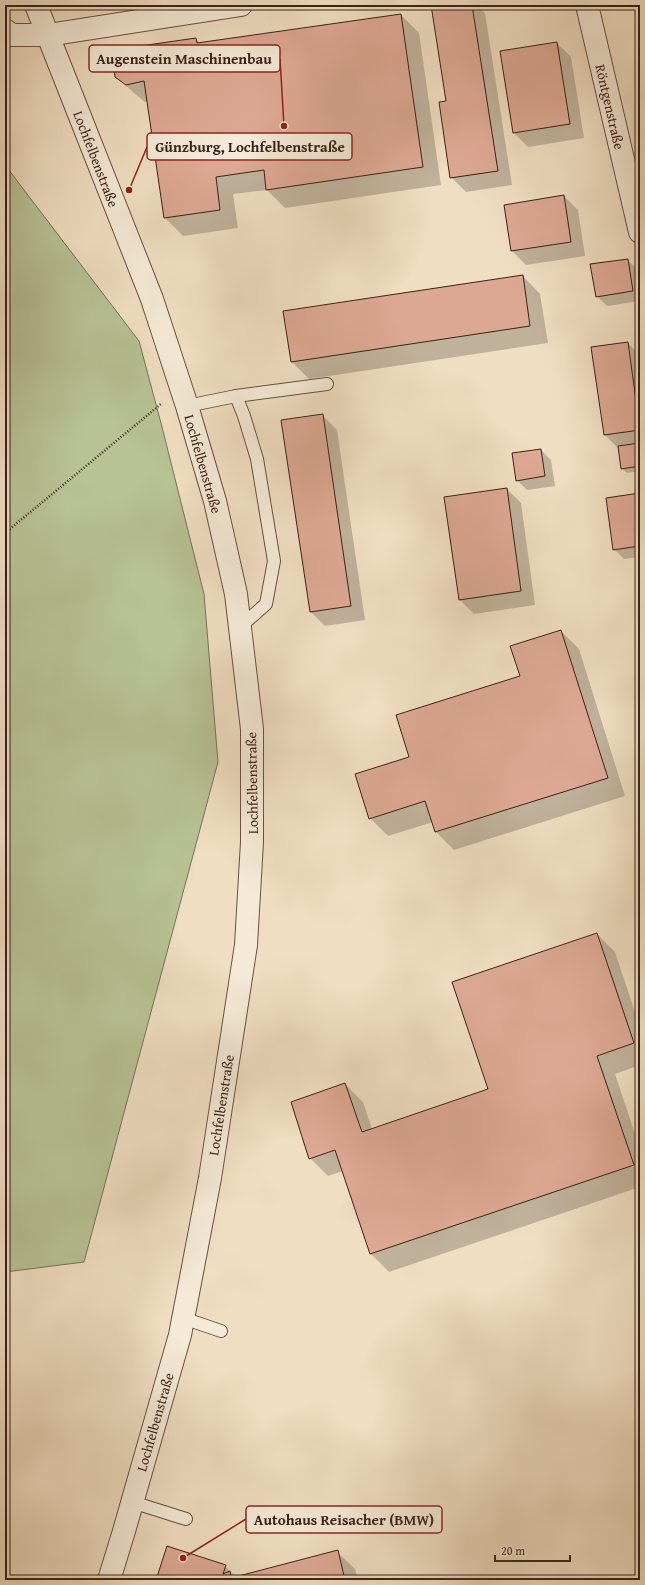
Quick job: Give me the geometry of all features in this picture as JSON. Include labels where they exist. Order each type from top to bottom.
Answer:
[{"type":"street","name":"Lochfelbenstraße","points":[[36,5],[152,299],[185,399],[214,501],[236,594],[252,729],[252,842],[246,945],[210,1178],[180,1335],[109,1580]]},
{"type":"street","points":[[5,30],[12,35],[48,35],[242,5]]},
{"type":"street","name":"Röntgenstraße","points":[[587,5],[640,232]]},
{"type":"lane","points":[[185,399],[236,396],[327,384]]},
{"type":"lane","points":[[236,396],[258,459],[274,561],[266,604],[240,627]]},
{"type":"lane","points":[[183,1318],[221,1331]]},
{"type":"lane","points":[[132,1502],[186,1519]]},
{"type":"path","points":[[5,533],[158,406],[185,399]]},
{"type":"green space","points":[[5,165],[139,341],[204,594],[218,762],[84,1262],[5,1272]]},
{"type":"building","points":[[431,5],[472,5],[498,171],[450,178],[439,102],[446,101]]},
{"type":"building","points":[[401,14],[423,167],[266,190],[264,170],[216,177],[220,210],[164,218],[144,81],[126,85],[115,77],[112,50],[196,38],[197,43]]},
{"type":"building","points":[[557,42],[570,124],[513,133],[500,51]]},
{"type":"building","points":[[564,195],[571,242],[511,251],[504,205]]},
{"type":"building","points":[[628,259],[633,291],[596,297],[590,264]]},
{"type":"building","points":[[523,275],[530,326],[291,362],[283,311]]},
{"type":"building","points":[[628,342],[640,430],[604,435],[591,347]]},
{"type":"building","points":[[323,414],[351,606],[310,612],[281,420]]},
{"type":"building","points":[[640,443],[640,466],[621,469],[618,446]]},
{"type":"building","points":[[541,449],[545,476],[516,481],[512,453]]},
{"type":"building","points":[[507,488],[521,591],[459,600],[444,497]]},
{"type":"building","points":[[640,493],[640,546],[613,550],[606,498]]},
{"type":"building","points":[[561,630],[608,778],[435,832],[425,801],[369,819],[355,774],[409,757],[396,715],[520,676],[510,646]]},
{"type":"building","points":[[597,933],[634,1043],[597,1056],[634,1165],[370,1254],[335,1150],[309,1159],[291,1102],[345,1083],[362,1132],[488,1089],[452,982]]},
{"type":"building","points":[[167,1546],[226,1565],[223,1574],[230,1571],[231,1578],[338,1550],[345,1580],[156,1580]]},
{"type":"place","name":"Augenstein Maschinenbau","points":[[284,126]]},
{"type":"place","name":"Günzburg, Lochfelbenstraße","points":[[129,190]]},
{"type":"place","name":"Autohaus Reisacher (BMW)","points":[[183,1558]]}]
